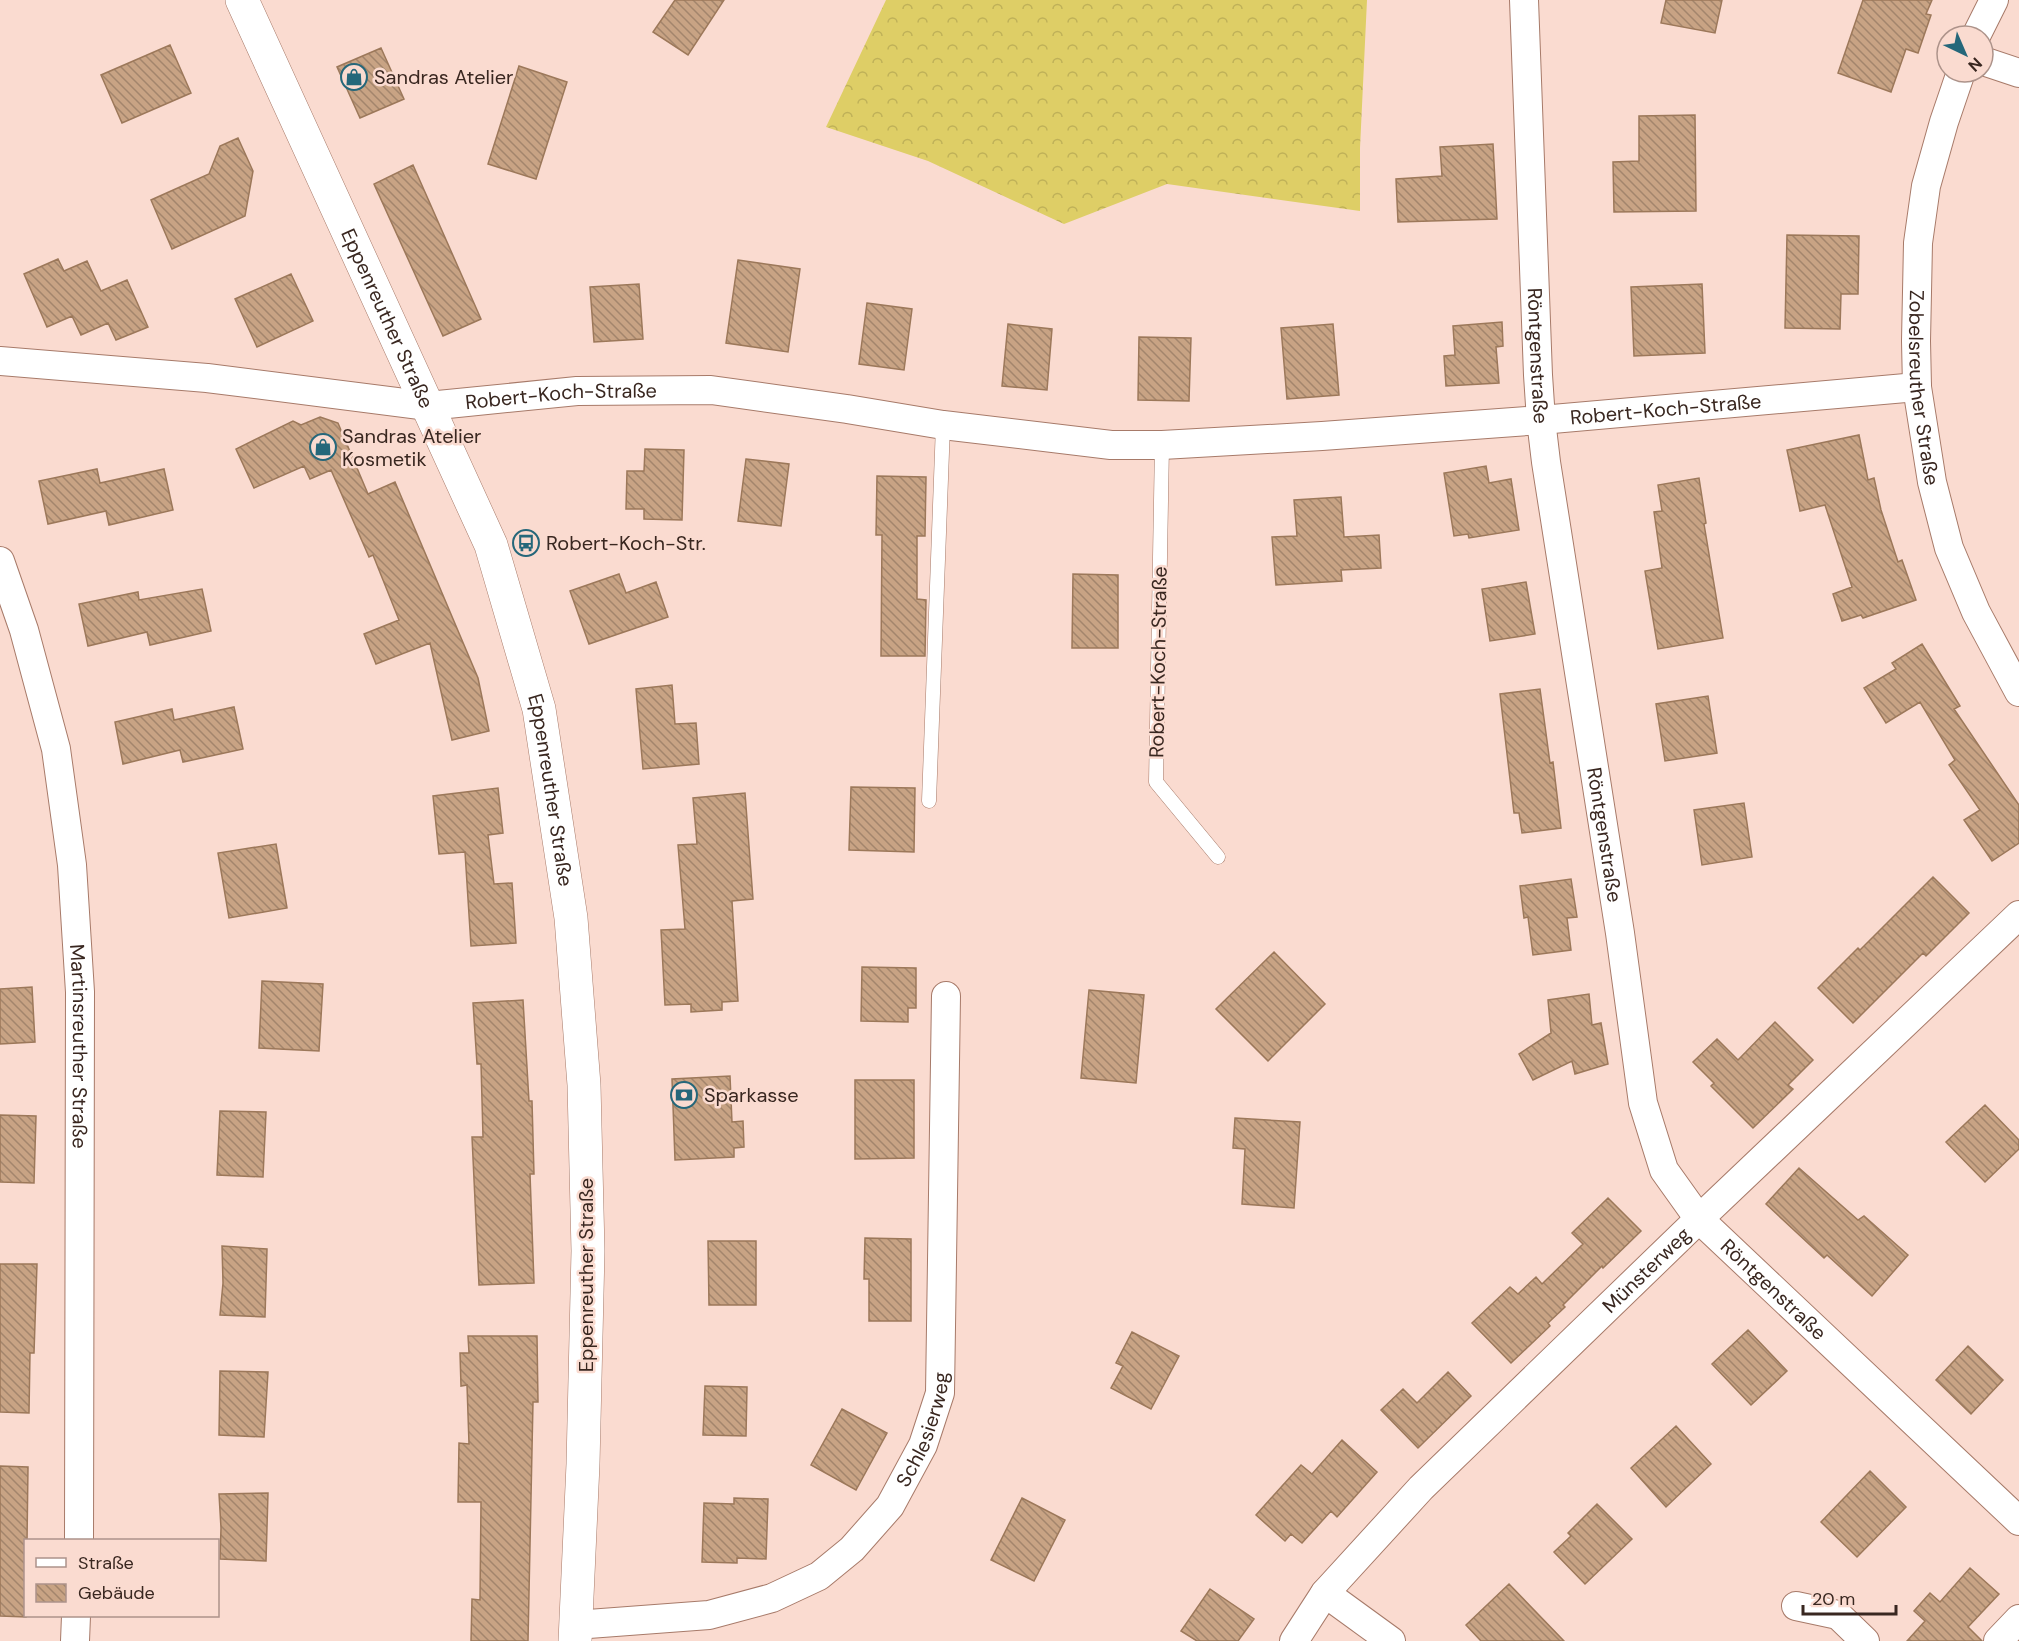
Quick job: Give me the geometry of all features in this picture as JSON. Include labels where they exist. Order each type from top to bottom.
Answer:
[{"type":"main road","name":"Eppenreuther Straße","points":[[242,0],[495,556],[539,709],[571,918],[584,1085],[588,1251],[583,1464],[575,1633]]},
{"type":"street","name":"Röntgenstraße","points":[[1524,0],[1541,420],[1620,933],[1643,1103],[1664,1170],[1699,1219],[2019,1521]]},
{"type":"street","points":[[1982,24],[1994,0]]},
{"type":"street","points":[[1995,65],[2019,73]]},
{"type":"street","name":"Zobelsreuther Straße","points":[[1957,84],[1926,186],[1918,243],[1917,387],[1932,482],[1949,548],[1976,612],[2019,692]]},
{"type":"street","name":"Robert-Koch-Straße","points":[[0,361],[207,378],[428,406],[577,391],[711,390],[944,425],[1112,445],[1162,445],[1322,436],[1541,420],[1917,387]]},
{"type":"street","name":"Martinsreuther Straße","points":[[0,561],[24,630],[56,749],[72,865],[80,992],[79,1539]]},
{"type":"street","name":"Münsterweg","points":[[1294,1641],[1325,1593],[1421,1488],[1699,1219],[2019,915]]},
{"type":"street","name":"Schlesierweg","points":[[575,1633],[708,1615],[772,1598],[819,1576],[852,1550],[890,1506],[923,1445],[940,1393],[946,996]]},
{"type":"street","points":[[1325,1593],[1390,1641]]},
{"type":"street","points":[[1796,1606],[1838,1615],[1865,1641]]},
{"type":"street","points":[[75,1641],[76,1617]]},
{"type":"street","points":[[1998,1641],[2019,1619]]},
{"type":"lane","points":[[929,801],[944,425]]},
{"type":"lane","name":"Robert-Koch-Straße","points":[[1162,445],[1156,782],[1218,857]]},
{"type":"green space","points":[[886,0],[1367,0],[1360,148],[1360,211],[1167,184],[1064,224],[928,161],[826,127]]},
{"type":"building","points":[[675,0],[724,0],[688,55],[653,32]]},
{"type":"building","points":[[1666,0],[1722,0],[1715,33],[1661,23]]},
{"type":"building","points":[[1863,0],[1932,0],[1926,14],[1931,15],[1918,53],[1906,49],[1891,92],[1838,73]]},
{"type":"building","points":[[170,45],[191,93],[122,123],[101,75]]},
{"type":"building","points":[[381,48],[404,99],[360,118],[337,67]]},
{"type":"building","points":[[519,66],[567,82],[536,179],[488,164]]},
{"type":"building","points":[[1695,115],[1696,211],[1614,212],[1613,162],[1639,161],[1639,116]]},
{"type":"building","points":[[238,138],[253,171],[245,216],[172,249],[151,200],[209,174],[220,146]]},
{"type":"building","points":[[1493,144],[1497,219],[1398,222],[1396,179],[1442,176],[1440,147]]},
{"type":"building","points":[[413,165],[481,319],[443,336],[374,184]]},
{"type":"building","points":[[1787,235],[1859,236],[1858,294],[1841,294],[1840,329],[1785,328]]},
{"type":"building","points":[[58,259],[64,271],[87,261],[101,291],[127,280],[148,327],[116,340],[108,323],[81,335],[72,316],[47,327],[24,274]]},
{"type":"building","points":[[738,260],[800,269],[788,352],[726,343]]},
{"type":"building","points":[[291,274],[313,321],[257,347],[235,299]]},
{"type":"building","points":[[639,284],[643,339],[594,342],[590,287]]},
{"type":"building","points":[[1702,284],[1705,353],[1634,356],[1631,287]]},
{"type":"building","points":[[867,303],[912,309],[904,370],[859,364]]},
{"type":"building","points":[[1502,322],[1503,346],[1496,347],[1499,383],[1446,386],[1444,356],[1455,355],[1453,326]]},
{"type":"building","points":[[1008,324],[1052,329],[1047,390],[1002,386]]},
{"type":"building","points":[[1333,324],[1339,395],[1287,399],[1281,328]]},
{"type":"building","points":[[1139,337],[1191,338],[1189,401],[1138,400]]},
{"type":"building","points":[[320,417],[338,423],[368,494],[395,482],[478,678],[489,731],[452,740],[430,643],[376,664],[364,634],[399,620],[373,555],[369,557],[331,470],[310,479],[304,466],[254,488],[236,449],[293,421],[301,425]]},
{"type":"building","points":[[1859,435],[1868,480],[1874,478],[1881,510],[1898,562],[1902,560],[1916,600],[1863,618],[1861,615],[1842,621],[1833,594],[1852,587],[1825,505],[1800,511],[1787,450]]},
{"type":"building","points":[[645,449],[684,450],[682,520],[644,519],[644,509],[626,509],[627,471],[644,471]]},
{"type":"building","points":[[746,459],[789,464],[781,526],[738,521]]},
{"type":"building","points":[[1486,466],[1489,483],[1511,479],[1519,530],[1469,538],[1468,534],[1454,536],[1444,473]]},
{"type":"building","points":[[97,469],[100,483],[164,469],[173,510],[109,525],[106,511],[48,524],[39,481]]},
{"type":"building","points":[[877,476],[926,477],[925,536],[917,536],[917,599],[926,600],[925,656],[881,656],[882,535],[876,535]]},
{"type":"building","points":[[1699,478],[1706,523],[1704,524],[1723,638],[1658,649],[1645,571],[1662,568],[1654,512],[1662,511],[1658,485]]},
{"type":"building","points":[[1341,497],[1344,537],[1379,535],[1381,568],[1341,570],[1342,581],[1276,585],[1272,537],[1297,536],[1294,500]]},
{"type":"building","points":[[619,574],[626,593],[656,582],[668,617],[589,644],[570,591]]},
{"type":"building","points":[[1073,574],[1118,575],[1118,648],[1072,648]]},
{"type":"building","points":[[1526,582],[1535,634],[1490,641],[1482,589]]},
{"type":"building","points":[[202,589],[211,631],[150,645],[147,632],[88,646],[79,604],[138,592],[139,600]]},
{"type":"building","points":[[1922,644],[1960,706],[1954,709],[2019,805],[2019,843],[1992,861],[1964,820],[1980,810],[1949,765],[1955,760],[1920,702],[1886,723],[1864,688],[1896,669],[1892,663]]},
{"type":"building","points":[[672,685],[675,724],[696,723],[699,764],[643,769],[636,689]]},
{"type":"building","points":[[1540,689],[1550,763],[1553,762],[1561,828],[1522,833],[1519,813],[1514,813],[1500,694]]},
{"type":"building","points":[[1708,696],[1717,753],[1665,761],[1656,704]]},
{"type":"building","points":[[234,707],[243,749],[183,762],[180,750],[123,764],[115,722],[172,709],[174,720]]},
{"type":"building","points":[[851,787],[915,788],[914,852],[849,850]]},
{"type":"building","points":[[498,788],[503,833],[488,835],[494,884],[512,883],[516,943],[471,946],[465,852],[439,854],[433,796]]},
{"type":"building","points":[[745,793],[753,899],[732,901],[738,1001],[722,1002],[722,1010],[691,1012],[691,1004],[665,1005],[661,930],[685,929],[678,845],[697,844],[693,798]]},
{"type":"building","points":[[1744,803],[1752,857],[1702,865],[1694,810]]},
{"type":"building","points":[[276,844],[287,908],[229,918],[218,853]]},
{"type":"building","points":[[1933,877],[1969,913],[1926,956],[1923,953],[1853,1023],[1818,988],[1858,948],[1860,950]]},
{"type":"building","points":[[1571,879],[1577,917],[1567,918],[1571,950],[1533,955],[1528,917],[1524,918],[1520,886]]},
{"type":"building","points":[[1274,952],[1325,1004],[1268,1061],[1216,1009]]},
{"type":"building","points":[[862,967],[916,968],[916,1008],[908,1008],[908,1022],[861,1021]]},
{"type":"building","points":[[262,981],[323,984],[319,1051],[259,1048]]},
{"type":"building","points":[[32,987],[35,1042],[0,1044],[0,989]]},
{"type":"building","points":[[1089,990],[1144,995],[1136,1083],[1081,1078]]},
{"type":"building","points":[[1589,994],[1592,1025],[1601,1023],[1608,1064],[1575,1074],[1572,1061],[1533,1080],[1519,1054],[1551,1033],[1548,1000]]},
{"type":"building","points":[[523,1000],[529,1101],[532,1101],[534,1174],[530,1174],[534,1283],[479,1285],[472,1137],[483,1137],[481,1064],[477,1064],[473,1003]]},
{"type":"building","points":[[1775,1022],[1813,1060],[1788,1085],[1793,1089],[1753,1128],[1711,1086],[1714,1083],[1693,1062],[1717,1039],[1738,1060]]},
{"type":"building","points":[[730,1076],[732,1122],[743,1121],[744,1147],[734,1148],[734,1157],[675,1160],[672,1079]]},
{"type":"building","points":[[855,1080],[914,1080],[914,1158],[855,1159]]},
{"type":"building","points":[[1985,1105],[2019,1140],[2019,1149],[1985,1182],[1946,1142]]},
{"type":"building","points":[[220,1111],[266,1112],[263,1177],[217,1175]]},
{"type":"building","points":[[0,1115],[36,1116],[34,1183],[0,1182]]},
{"type":"building","points":[[1235,1118],[1300,1122],[1294,1208],[1242,1204],[1245,1149],[1233,1148]]},
{"type":"building","points":[[1799,1168],[1858,1220],[1864,1216],[1908,1255],[1872,1296],[1827,1255],[1824,1258],[1766,1204]]},
{"type":"building","points":[[1608,1198],[1641,1231],[1563,1305],[1565,1307],[1548,1323],[1550,1326],[1511,1363],[1472,1323],[1510,1287],[1518,1294],[1536,1277],[1542,1284],[1583,1244],[1572,1233]]},
{"type":"building","points":[[865,1238],[911,1239],[911,1321],[869,1321],[869,1279],[864,1279]]},
{"type":"building","points":[[708,1241],[756,1241],[756,1305],[709,1305]]},
{"type":"building","points":[[222,1246],[267,1249],[265,1317],[220,1315],[223,1283]]},
{"type":"building","points":[[0,1264],[37,1264],[34,1353],[30,1353],[29,1413],[0,1412]]},
{"type":"building","points":[[1748,1330],[1787,1371],[1751,1405],[1712,1364]]},
{"type":"building","points":[[1132,1332],[1179,1356],[1151,1409],[1111,1388],[1123,1366],[1116,1363]]},
{"type":"building","points":[[468,1336],[537,1336],[538,1402],[533,1402],[528,1641],[471,1641],[472,1599],[480,1600],[481,1502],[458,1502],[459,1443],[469,1444],[467,1385],[461,1386],[460,1353],[469,1353]]},
{"type":"building","points":[[1968,1346],[2003,1380],[1971,1414],[1936,1380]]},
{"type":"building","points":[[220,1371],[268,1372],[264,1437],[219,1435]]},
{"type":"building","points":[[1448,1372],[1471,1396],[1418,1448],[1381,1410],[1403,1389],[1417,1403]]},
{"type":"building","points":[[705,1386],[747,1387],[746,1436],[703,1435]]},
{"type":"building","points":[[842,1409],[887,1433],[856,1490],[811,1465]]},
{"type":"building","points":[[1676,1426],[1711,1464],[1666,1507],[1631,1468]]},
{"type":"building","points":[[1342,1440],[1377,1472],[1337,1517],[1331,1511],[1302,1543],[1291,1534],[1285,1541],[1256,1515],[1301,1465],[1312,1474]]},
{"type":"building","points":[[0,1466],[28,1467],[27,1539],[24,1539],[24,1617],[0,1616]]},
{"type":"building","points":[[1870,1471],[1906,1507],[1857,1557],[1821,1522]]},
{"type":"building","points":[[268,1493],[266,1561],[220,1559],[219,1494]]},
{"type":"building","points":[[734,1498],[768,1499],[766,1559],[737,1558],[737,1563],[702,1562],[704,1503],[734,1504]]},
{"type":"building","points":[[1022,1498],[1065,1520],[1034,1581],[991,1560]]},
{"type":"building","points":[[1597,1504],[1632,1539],[1585,1584],[1554,1552],[1571,1536],[1568,1533]]},
{"type":"building","points":[[1970,1568],[1999,1594],[1968,1627],[1982,1641],[1907,1641],[1925,1621],[1914,1611],[1930,1593],[1940,1602]]},
{"type":"building","points":[[1509,1584],[1564,1641],[1481,1641],[1466,1625]]},
{"type":"building","points":[[1210,1589],[1254,1619],[1238,1641],[1197,1641],[1181,1631]]},
{"type":"place","name":"Sandras Atelier","points":[[354,77]]},
{"type":"place","name":"Sandras Atelier Kosmetik","points":[[323,447]]},
{"type":"place","name":"Robert-Koch-Str.","points":[[526,543]]},
{"type":"place","name":"Sparkasse","points":[[684,1095]]}]
